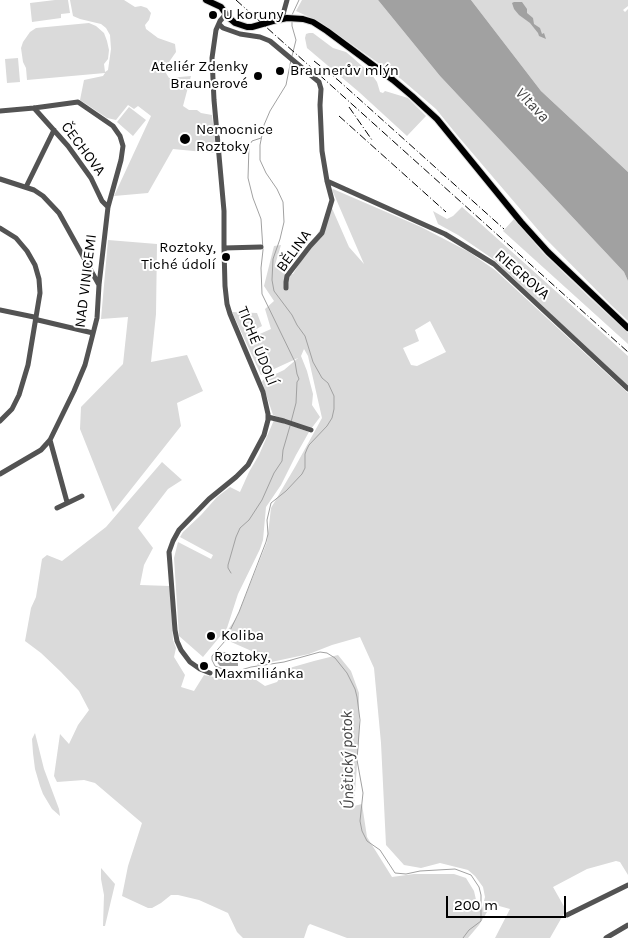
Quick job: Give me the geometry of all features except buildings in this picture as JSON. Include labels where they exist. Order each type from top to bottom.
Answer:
[{"type":"main road","points":[[206,0],[218,6],[235,23],[247,27],[284,18],[308,20],[327,30],[393,80],[437,120],[542,246],[567,272],[628,328]]},
{"type":"street","points":[[284,18],[287,0]]},
{"type":"street","points":[[226,14],[219,24],[224,29],[260,37],[272,42],[319,82],[321,90],[322,151],[326,181]]},
{"type":"street","name":"TICHÉ ÚDOLÍ","points":[[210,673],[190,662],[177,641],[169,552],[179,530],[209,499],[248,465],[262,441],[268,417],[263,392],[227,304],[224,211],[214,108],[212,58],[216,30],[219,24]]},
{"type":"street","name":"NAD VINICEMI","points":[[0,111],[78,102],[113,126],[120,136],[123,146],[108,207],[97,318],[85,365],[50,440],[41,450],[0,474]]},
{"type":"street","name":"ČECHOVA","points":[[34,108],[54,130],[91,178],[102,202],[108,207]]},
{"type":"street","points":[[26,186],[54,130]]},
{"type":"street","points":[[0,179],[34,190],[43,196],[59,213],[99,285]]},
{"type":"street","name":"BĚLINA","points":[[286,288],[288,276],[322,233],[332,200],[326,181]]},
{"type":"street","name":"RIEGROVA","points":[[326,181],[445,234],[494,264],[628,389]]},
{"type":"street","points":[[0,228],[16,238],[27,251],[39,278],[40,286],[28,366],[19,395],[12,409],[0,421]]},
{"type":"street","points":[[224,248],[262,247]]},
{"type":"street","points":[[0,310],[93,333]]},
{"type":"street","points":[[268,417],[312,430]]},
{"type":"street","points":[[50,440],[67,502]]},
{"type":"street","points":[[57,508],[82,496]]},
{"type":"street","points":[[567,915],[628,885]]},
{"type":"street","points":[[606,938],[628,925]]},
{"type":"shaded area","points":[[68,0],[70,13],[61,14],[61,18],[32,22],[30,3]]},
{"type":"shaded area","points":[[70,0],[124,0],[135,7],[147,8],[151,13],[145,25],[146,29],[158,38],[175,44],[176,52],[169,62],[166,73],[169,78],[191,76],[183,106],[189,110],[197,110],[201,113],[212,115],[216,150],[214,150],[214,153],[173,149],[148,193],[114,196],[151,116],[138,106],[134,109],[128,105],[116,120],[107,118],[80,100],[84,80],[103,76],[105,73],[27,80],[21,48],[30,32],[36,28],[89,23],[96,26],[104,33],[107,41],[108,59],[104,64],[105,72],[108,70],[111,49],[110,35],[101,24],[73,16]]},
{"type":"shaded area","points":[[302,0],[378,0],[440,76],[624,272],[628,281],[628,321],[545,238],[436,109],[401,79],[320,22],[296,11]]},
{"type":"shaded area","points":[[471,0],[628,0],[628,6],[623,10],[625,12],[628,9],[628,172],[541,91]]},
{"type":"shaded area","points":[[313,33],[333,48],[346,52],[372,75],[377,82],[380,92],[383,93],[385,91],[408,98],[426,116],[407,136],[307,48],[305,38],[306,34]]},
{"type":"shaded area","points":[[18,58],[20,82],[7,83],[5,59]]},
{"type":"shaded area","points":[[129,107],[146,120],[133,136],[117,122]]},
{"type":"shaded area","points":[[332,190],[421,227],[469,252],[495,270],[628,393],[628,875],[620,862],[616,861],[587,869],[553,887],[566,910],[550,938],[495,938],[510,909],[492,904],[468,938],[347,938],[310,924],[304,938],[243,938],[237,932],[228,913],[199,900],[171,895],[161,903],[148,908],[122,896],[128,866],[142,823],[95,783],[84,780],[57,782],[54,776],[60,734],[69,744],[78,725],[89,710],[79,691],[41,653],[25,641],[31,608],[36,597],[42,559],[47,555],[62,561],[106,527],[162,462],[182,480],[168,489],[138,528],[153,548],[144,565],[140,585],[170,586],[173,640],[176,648],[174,657],[185,675],[181,687],[194,691],[204,675],[224,679],[249,675],[265,686],[277,682],[286,669],[338,655],[351,671],[359,693],[359,738],[354,806],[362,804],[367,837],[392,877],[414,874],[454,874],[466,878],[474,891],[477,904],[475,912],[482,909],[485,897],[483,887],[468,870],[440,863],[421,868],[404,865],[386,845],[381,743],[374,668],[360,637],[309,654],[257,665],[263,656],[222,638],[237,617],[267,542],[271,508],[322,418],[308,356],[304,349],[301,356],[313,394],[312,405],[320,417],[311,429],[273,415],[262,382],[284,370],[298,358],[261,375],[232,312],[257,313],[262,326],[251,332],[253,337],[271,329],[265,309],[274,301],[264,286],[274,246],[281,245],[275,265],[287,275],[293,274],[327,218],[331,206],[349,247],[364,264]],"holes":[[[430,321],[446,352],[417,366],[411,365],[403,348],[419,341],[415,330]]]},
{"type":"shaded area","points":[[462,207],[628,356],[628,387],[493,259],[438,224],[433,211],[447,219]]},
{"type":"shaded area","points":[[514,219],[543,253],[628,333],[628,344],[503,231]]},
{"type":"shaded area","points":[[108,240],[157,244],[156,314],[151,362],[187,355],[203,391],[177,403],[181,426],[113,512],[80,429],[81,407],[123,364],[128,317],[101,319]]},
{"type":"shaded area","points":[[274,420],[309,432],[281,485],[266,507],[263,540],[238,594],[227,628],[203,657],[179,636],[174,558],[178,542],[211,559],[213,555],[180,537],[217,497],[230,487],[240,492]]},
{"type":"shaded area","points":[[35,733],[44,769],[60,816],[52,809],[40,786],[33,753],[32,739]]},
{"type":"shaded area","points":[[101,868],[115,884],[105,926],[103,926],[104,895]]},
{"type":"water","name":"Vltava","points":[[378,0],[471,0],[541,91],[628,172],[628,281],[624,272],[440,76]]},
{"type":"water","points":[[522,2],[527,9],[527,13],[533,18],[534,24],[540,28],[542,34],[544,33],[546,39],[539,36],[530,23],[519,15],[514,9],[512,3]]},
{"type":"water","points":[[225,652],[235,656],[252,654],[259,657],[257,661],[253,662],[238,662],[238,666],[220,666],[215,660],[216,657],[219,653]]},
{"type":"waterway","name":"Únětický potok","points":[[292,15],[299,0]]},
{"type":"waterway","name":"Únětický potok","points":[[292,22],[296,40],[292,56]]},
{"type":"waterway","name":"Únětický potok","points":[[291,60],[286,85],[270,111],[264,125],[260,145],[260,160],[283,202],[284,222],[273,259],[272,280],[274,291],[305,336],[313,362],[322,378],[328,383],[334,396],[334,409],[332,418],[327,426],[307,449],[305,468],[302,474],[271,503],[267,520],[268,534],[266,542],[239,612],[225,641],[212,656],[212,660],[215,666],[234,672],[251,667],[284,662],[320,652],[327,653],[335,658],[347,673],[357,697],[360,720],[357,760],[363,793],[360,821],[362,831],[367,841],[380,850],[395,873],[406,874],[420,871],[455,869],[471,875],[479,887],[481,895],[481,921],[469,930],[463,938]]},
{"type":"waterway","points":[[261,138],[252,141],[249,146],[248,178],[261,219],[263,250],[261,268],[262,294],[295,362],[299,379],[291,422]]},
{"type":"waterway","points":[[231,573],[228,565],[236,537],[240,528],[249,520],[262,500],[274,473],[282,461],[290,426]]},
{"type":"railway","points":[[236,0],[628,352]]},
{"type":"railway","points":[[314,61],[338,80],[504,229]]},
{"type":"railway","points":[[349,107],[372,140]]},
{"type":"railway","points":[[339,116],[446,212]]},
{"type":"place","name":"U koruny","points":[[213,15]]},
{"type":"place","name":"Braunerův mlýn","points":[[280,71]]},
{"type":"place","name":"Ateliér Zdenky Braunerové","points":[[258,76]]},
{"type":"place","name":"Nemocnice Roztoky","points":[[185,139]]},
{"type":"place","name":"Roztoky, Tiché údolí","points":[[226,257]]},
{"type":"place","name":"Koliba","points":[[211,636]]},
{"type":"place","name":"Roztoky, Maxmiliánka","points":[[204,666]]}]
